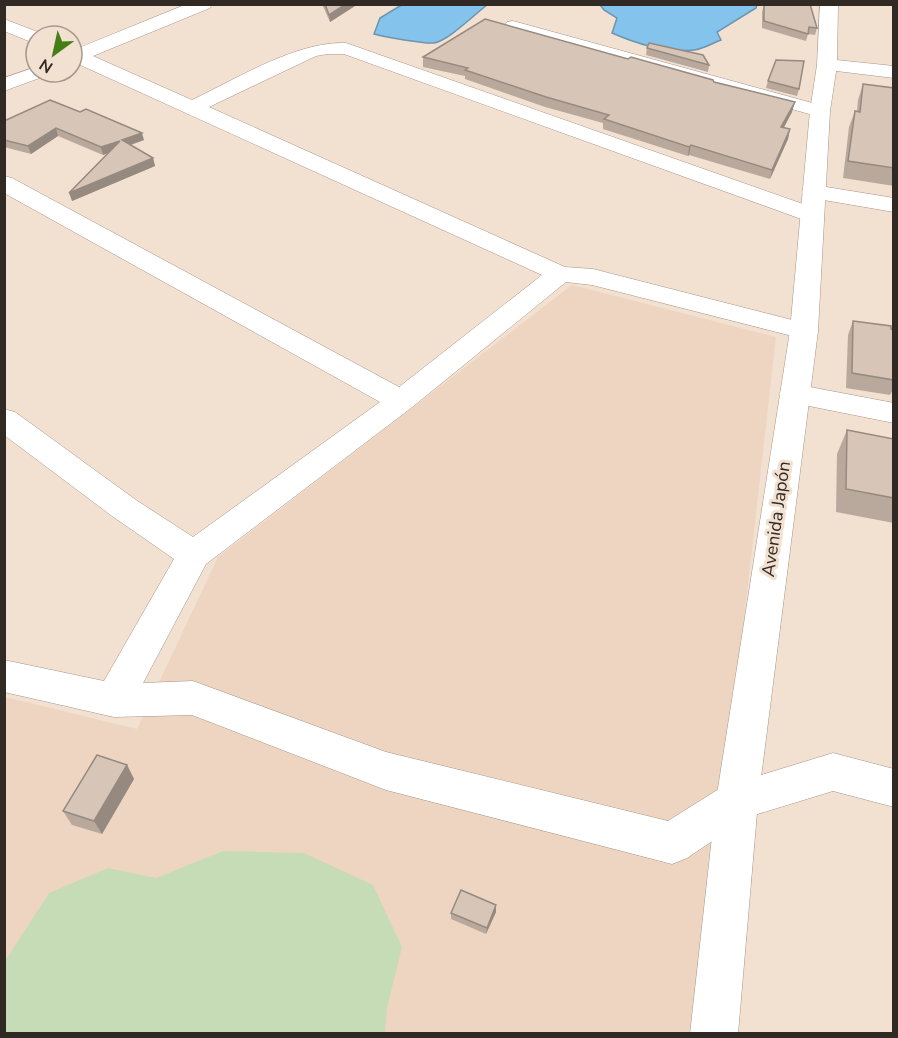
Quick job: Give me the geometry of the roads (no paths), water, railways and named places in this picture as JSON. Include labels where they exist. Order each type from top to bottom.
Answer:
[{"type":"street","points":[[84,52],[204,4]]},
{"type":"street","name":"Avenida Japón","points":[[714,1034],[737,801],[804,331],[820,111],[827,65],[829,4]]},
{"type":"street","points":[[4,24],[24,33]]},
{"type":"street","points":[[513,26],[820,111]]},
{"type":"street","points":[[192,107],[310,52],[328,48],[345,49],[813,204],[894,204]]},
{"type":"street","points":[[84,60],[560,274],[593,277],[804,331]]},
{"type":"street","points":[[827,65],[894,72]]},
{"type":"street","points":[[4,85],[24,77]]},
{"type":"street","points":[[4,183],[401,401]]},
{"type":"street","points":[[114,700],[194,555],[401,401],[560,274]]},
{"type":"street","points":[[794,394],[894,413]]},
{"type":"street","points":[[4,419],[123,508],[194,555]]},
{"type":"street","points":[[4,676],[114,700],[193,698],[386,771],[672,843],[737,801],[832,772],[894,788]]},
{"type":"water","points":[[403,4],[487,5],[454,32],[434,43],[374,34],[380,18]]},
{"type":"water","points":[[600,5],[757,5],[756,8],[717,32],[721,40],[701,48],[684,51],[652,47],[612,33],[617,18]]}]
